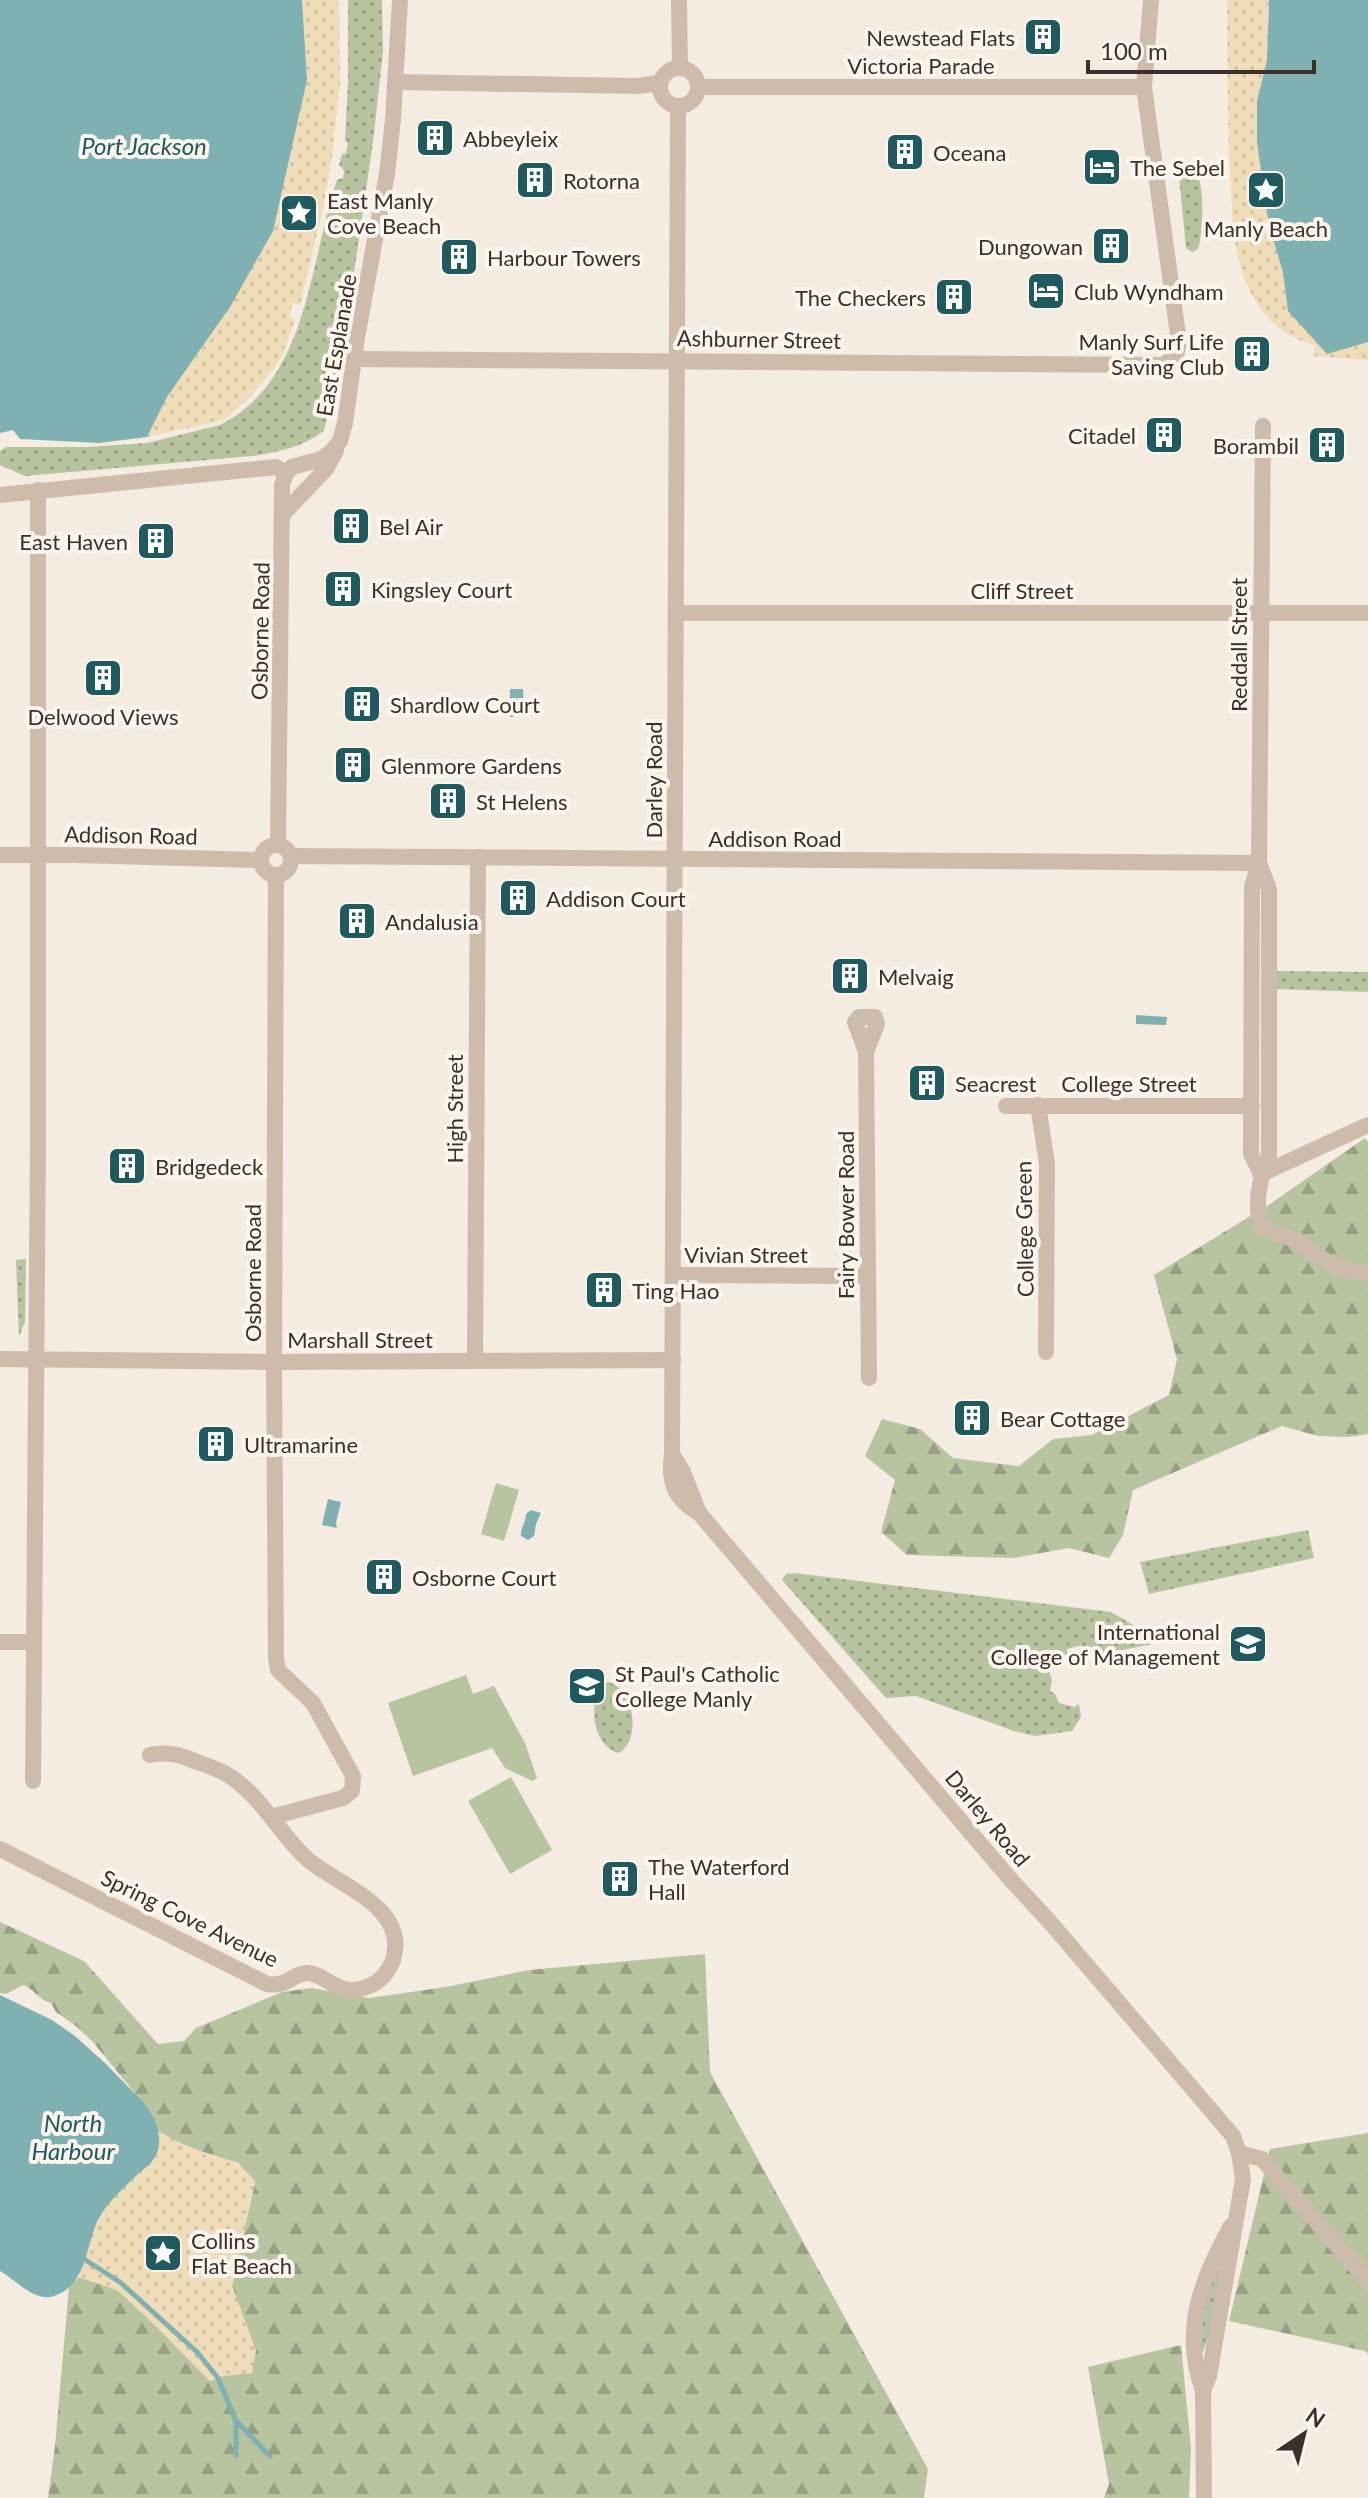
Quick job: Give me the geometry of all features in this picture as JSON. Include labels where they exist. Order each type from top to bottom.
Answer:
[{"type":"street","name":"East Esplanade","points":[[0,495],[276,467],[286,473],[292,467],[321,459],[340,441],[387,174],[400,0]]},
{"type":"street","points":[[679,0],[680,68]]},
{"type":"street","points":[[1144,87],[1151,0]]},
{"type":"street","points":[[680,68],[693,74],[697,94],[691,102],[678,106],[661,94],[660,83],[668,72],[680,68]]},
{"type":"street","points":[[396,82],[622,86],[660,83]]},
{"type":"street","name":"Victoria Parade","points":[[698,87],[1144,87]]},
{"type":"street","name":"Ashburner Street","points":[[354,359],[1163,365],[1176,356],[1179,342],[1144,87]]},
{"type":"street","name":"Darley Road","points":[[678,106],[672,1454],[683,1472],[699,1513],[1223,2124],[1233,2136],[1239,2153]]},
{"type":"street","name":"Reddall Street","points":[[1261,1174],[1251,1154],[1252,887],[1259,863],[1263,426]]},
{"type":"street","points":[[283,514],[326,469],[335,457],[340,441]]},
{"type":"street","name":"Osborne Road","points":[[278,844],[282,485],[286,473]]},
{"type":"street","points":[[33,1781],[38,1138],[38,490]]},
{"type":"street","name":"Cliff Street","points":[[676,613],[1368,613]]},
{"type":"street","points":[[278,844],[287,849],[291,856],[289,869],[276,876],[264,869],[260,860],[266,848],[278,844]]},
{"type":"street","name":"Addison Road","points":[[0,855],[260,860]]},
{"type":"street","name":"Addison Road","points":[[291,856],[1259,863]]},
{"type":"street","name":"High Street","points":[[475,1360],[478,857]]},
{"type":"street","name":"Reddall Street","points":[[1259,863],[1269,889],[1269,1159],[1261,1174],[1261,1228],[1290,1238],[1344,1271],[1368,1273]]},
{"type":"street","name":"Osborne Road","points":[[271,1817],[343,1798],[352,1791],[353,1776],[313,1703],[278,1670],[274,1362],[276,876]]},
{"type":"street","name":"Fairy Bower Road","points":[[866,1052],[869,1378]]},
{"type":"street","name":"College Green","points":[[1038,1105],[1047,1164],[1046,1352]]},
{"type":"street","name":"College Street","points":[[1006,1106],[1252,1106]]},
{"type":"street","points":[[1261,1174],[1368,1125]]},
{"type":"street","name":"Vivian Street","points":[[673,1275],[868,1276]]},
{"type":"street","name":"Marshall Street","points":[[0,1359],[274,1362],[673,1360]]},
{"type":"street","points":[[0,1642],[32,1642]]},
{"type":"street","name":"Spring Cove Avenue","points":[[0,1849],[267,1984],[286,1983],[306,1973],[337,1988],[353,1990],[369,1986],[381,1978],[396,1950],[393,1932],[372,1903],[347,1883],[307,1859],[249,1792],[230,1776],[165,1752],[150,1755]]},
{"type":"street","points":[[1203,2391],[1209,2376],[1243,2179],[1239,2153],[1262,2159],[1368,2281]]},
{"type":"street","points":[[1204,2498],[1203,2391],[1196,2374],[1194,2346],[1196,2303],[1235,2220]]},
{"type":"green space","points":[[348,0],[382,0],[383,51],[347,321],[324,431],[290,448],[252,456],[25,476],[0,465],[0,451],[6,447],[147,443],[220,425],[249,405],[272,379],[289,349],[301,316],[337,180],[343,178],[344,170],[339,165],[348,143],[345,140]]},
{"type":"green space","points":[[1186,168],[1194,172],[1200,181],[1202,200],[1200,242],[1198,249],[1192,252],[1186,248],[1179,176]]},
{"type":"green space","points":[[1277,971],[1368,972],[1368,992],[1276,989]]},
{"type":"green space","points":[[1365,1138],[1368,1142],[1368,1434],[1318,1436],[1282,1426],[1133,1490],[1123,1535],[1109,1558],[1069,1548],[1013,1558],[907,1555],[881,1532],[895,1480],[865,1456],[882,1419],[920,1429],[953,1458],[1019,1466],[1053,1439],[1092,1435],[1169,1395],[1177,1359],[1154,1275],[1270,1204]]},
{"type":"green space","points":[[26,1259],[25,1322],[19,1336],[16,1260]]},
{"type":"green space","points":[[496,1483],[519,1490],[504,1541],[481,1534]]},
{"type":"green space","points":[[1308,1530],[1314,1558],[1149,1594],[1140,1562]]},
{"type":"green space","points":[[786,1574],[1111,1612],[1142,1630],[1152,1644],[1094,1656],[1092,1647],[1083,1649],[1082,1645],[1067,1649],[1068,1659],[1060,1660],[1050,1670],[1050,1691],[1059,1703],[1074,1707],[1079,1704],[1081,1717],[1072,1731],[1035,1736],[916,1696],[886,1698],[782,1580]]},
{"type":"green space","points":[[466,1675],[473,1694],[494,1686],[525,1743],[537,1778],[532,1781],[505,1768],[492,1748],[413,1776],[388,1703]]},
{"type":"green space","points":[[608,1682],[624,1693],[632,1714],[631,1737],[619,1753],[603,1742],[595,1720],[596,1698]]},
{"type":"green space","points":[[511,1777],[552,1850],[510,1874],[468,1801]]},
{"type":"green space","points":[[0,1922],[84,1961],[158,2044],[184,2041],[196,2028],[282,1992],[311,1988],[369,1998],[446,1987],[529,1970],[705,1954],[710,2072],[928,2469],[924,2498],[48,2498],[69,2287],[79,2277],[117,2290],[210,2381],[256,2351],[232,2286],[255,2182],[238,2163],[194,2149],[157,2130],[152,2114],[93,2042],[56,2012],[51,2003],[23,1985],[6,1994],[0,1993]]},
{"type":"green space","points":[[1368,2133],[1368,2354],[1229,2321],[1270,2149]]},
{"type":"green space","points":[[1220,2265],[1213,2324],[1201,2353],[1200,2310]]},
{"type":"green space","points":[[1181,2345],[1191,2449],[1189,2498],[1104,2498],[1109,2484],[1088,2367]]},
{"type":"sand","name":"East Manly Cove Beach","points":[[302,0],[339,0],[340,83],[326,196],[300,305],[293,303],[289,317],[295,319],[282,356],[250,397],[224,420],[147,437],[167,397],[230,307],[307,80]]},
{"type":"sand","name":"Manly Beach","points":[[1227,0],[1269,0],[1267,22],[1368,342],[1368,360],[1313,356],[1315,345],[1293,337],[1275,324],[1254,298],[1243,276],[1235,240],[1231,191]]},
{"type":"sand","name":"Collins Flat Beach","points":[[157,2130],[192,2149],[234,2163],[255,2182],[232,2286],[256,2351],[252,2373],[210,2381],[117,2290],[79,2277],[89,2241],[105,2207],[156,2154]]},
{"type":"water","name":"Port Jackson","points":[[0,0],[302,0],[307,80],[273,231],[230,307],[167,397],[147,437],[99,443],[20,439],[13,430],[0,433]]},
{"type":"water","points":[[1269,0],[1368,0],[1368,342],[1327,354],[1288,311],[1283,272],[1269,226],[1257,142],[1257,101],[1267,60]]},
{"type":"water","points":[[510,689],[523,689],[524,717],[510,717]]},
{"type":"water","points":[[1136,1015],[1167,1017],[1166,1025],[1136,1024]]},
{"type":"water","points":[[328,1499],[341,1502],[337,1528],[322,1525]]},
{"type":"water","points":[[531,1510],[541,1513],[534,1536],[528,1540],[521,1533],[526,1514]]},
{"type":"water","name":"North Harbour","points":[[0,1995],[52,2020],[75,2036],[144,2103],[159,2135],[156,2155],[117,2195],[98,2220],[79,2274],[65,2291],[54,2296],[33,2293],[0,2271]]},
{"type":"waterway","points":[[84,2259],[121,2283],[197,2352],[218,2378],[236,2421],[270,2456]]},
{"type":"waterway","points":[[236,2421],[236,2455]]},
{"type":"place","name":"Newstead Flats","points":[[1043,37]]},
{"type":"place","name":"Abbeyleix","points":[[435,138]]},
{"type":"place","name":"Oceana","points":[[905,152]]},
{"type":"place","name":"The Sebel","points":[[1102,167]]},
{"type":"place","name":"Rotorna","points":[[535,180]]},
{"type":"place","name":"Manly Beach","points":[[1266,190]]},
{"type":"place","name":"East Manly Cove Beach","points":[[299,213]]},
{"type":"place","name":"Dungowan","points":[[1111,246]]},
{"type":"place","name":"Harbour Towers","points":[[459,257]]},
{"type":"place","name":"Club Wyndham","points":[[1046,291]]},
{"type":"place","name":"The Checkers","points":[[954,297]]},
{"type":"place","name":"Manly Surf Life Saving Club","points":[[1252,354]]},
{"type":"place","name":"Citadel","points":[[1164,435]]},
{"type":"place","name":"Borambil","points":[[1327,445]]},
{"type":"place","name":"Bel Air","points":[[351,526]]},
{"type":"place","name":"East Haven","points":[[156,541]]},
{"type":"place","name":"Kingsley Court","points":[[343,589]]},
{"type":"place","name":"Delwood Views","points":[[103,678]]},
{"type":"place","name":"Shardlow Court","points":[[362,704]]},
{"type":"place","name":"Glenmore Gardens","points":[[353,765]]},
{"type":"place","name":"St Helens","points":[[448,801]]},
{"type":"place","name":"Addison Court","points":[[518,898]]},
{"type":"place","name":"Andalusia","points":[[357,921]]},
{"type":"place","name":"Melvaig","points":[[850,976]]},
{"type":"place","name":"Seacrest","points":[[927,1083]]},
{"type":"place","name":"Bridgedeck","points":[[127,1166]]},
{"type":"place","name":"Ting Hao","points":[[604,1290]]},
{"type":"place","name":"Bear Cottage","points":[[972,1418]]},
{"type":"place","name":"Ultramarine","points":[[216,1444]]},
{"type":"place","name":"Osborne Court","points":[[384,1577]]},
{"type":"place","name":"International College of Management","points":[[1248,1644]]},
{"type":"place","name":"St Paul's Catholic College Manly","points":[[587,1686]]},
{"type":"place","name":"The Waterford Hall","points":[[620,1879]]},
{"type":"place","name":"Collins Flat Beach","points":[[163,2253]]}]
